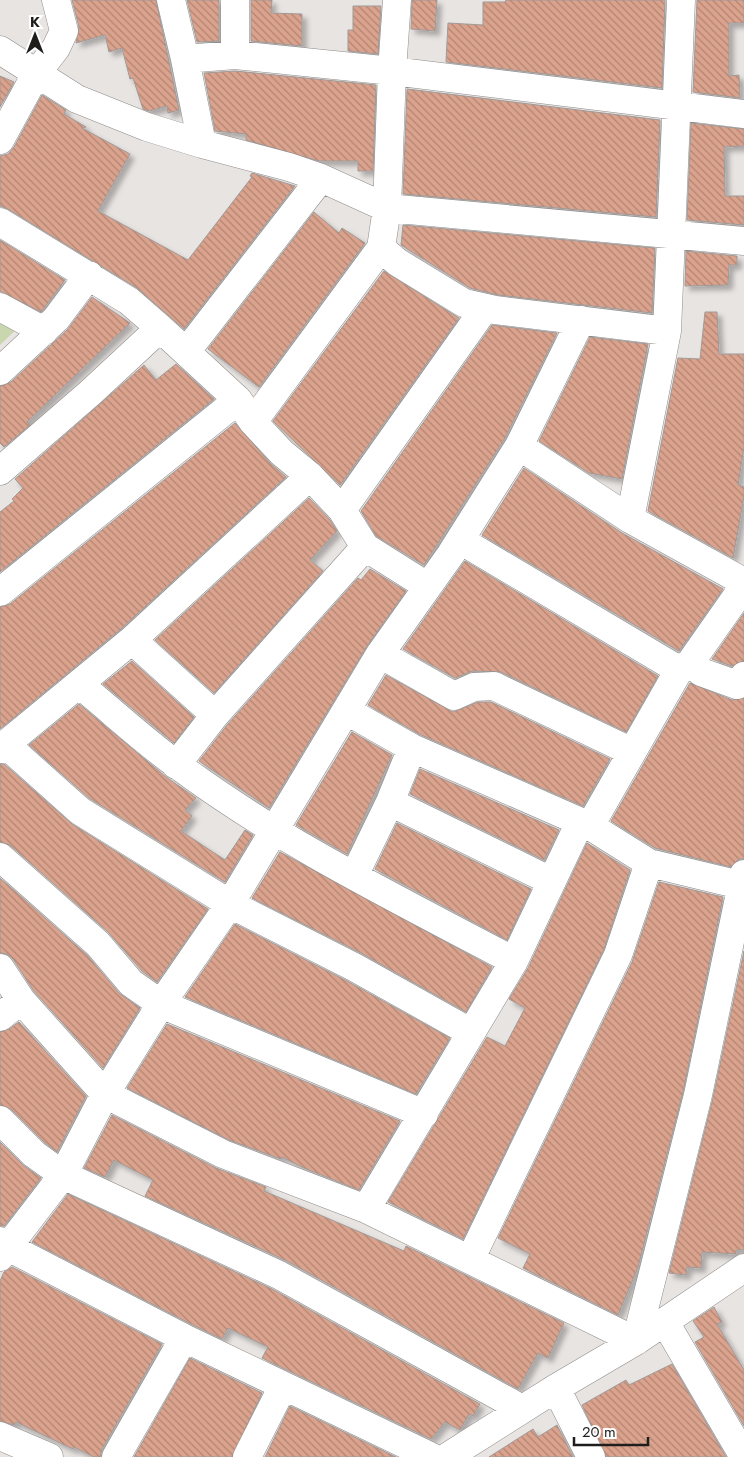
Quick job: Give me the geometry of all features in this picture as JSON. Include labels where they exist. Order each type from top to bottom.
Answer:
[{"type":"street","points":[[0,140],[36,74],[56,48],[64,31],[56,0]]},
{"type":"street","points":[[171,0],[186,59],[202,144]]},
{"type":"street","points":[[234,0],[235,55]]},
{"type":"street","points":[[253,422],[381,248],[387,208],[392,71],[397,0]]},
{"type":"street","points":[[630,519],[667,330],[678,108],[681,0]]},
{"type":"street","points":[[0,50],[77,99],[147,126],[202,144],[289,167],[321,178],[387,208],[744,240]]},
{"type":"street","points":[[186,59],[235,55],[392,71],[678,108],[744,114]]},
{"type":"street","points":[[186,352],[321,178]]},
{"type":"street","points":[[0,222],[129,301],[238,400],[253,422],[282,453],[310,476],[342,510],[365,547],[428,586]]},
{"type":"street","points":[[381,248],[398,262],[464,303],[485,308],[667,330]]},
{"type":"street","points":[[0,371],[15,354],[44,331],[89,275]]},
{"type":"street","points":[[0,307],[44,331]]},
{"type":"street","points":[[342,510],[485,308]]},
{"type":"street","points":[[582,320],[519,446],[460,540],[380,654],[347,712],[230,904],[161,1004],[105,1094],[63,1175],[3,1248],[283,1386],[449,1455],[556,1388],[636,1341],[744,1268]]},
{"type":"street","points":[[0,471],[90,394],[160,328]]},
{"type":"street","points":[[0,592],[238,400]]},
{"type":"street","points":[[519,446],[630,519],[744,582]]},
{"type":"street","points":[[310,476],[132,640],[3,747],[80,811],[230,904],[354,967],[470,1032]]},
{"type":"street","points":[[460,540],[685,667],[737,685],[744,676]]},
{"type":"street","points":[[176,764],[215,715],[365,547]]},
{"type":"street","points":[[366,1209],[514,961],[552,880],[585,824],[685,667],[744,586]]},
{"type":"street","points":[[132,640],[215,715]]},
{"type":"street","points":[[380,654],[454,696],[474,687],[494,686],[632,752]]},
{"type":"street","points":[[80,685],[176,764],[274,830],[354,876],[514,961]]},
{"type":"street","points":[[347,712],[412,748],[585,824],[649,863],[743,882],[698,1095],[636,1341]]},
{"type":"street","points":[[354,876],[390,802],[412,748]]},
{"type":"street","points":[[390,802],[552,880]]},
{"type":"street","points":[[0,857],[98,944],[131,983],[161,1004],[424,1114]]},
{"type":"street","points":[[470,1260],[618,955],[649,863]]},
{"type":"street","points":[[0,968],[21,1000],[105,1094],[223,1154],[366,1209],[636,1341]]},
{"type":"street","points":[[0,1017],[21,1000]]},
{"type":"street","points":[[0,1120],[34,1154],[63,1175],[279,1276],[522,1409]]},
{"type":"street","points":[[665,1322],[744,1457]]},
{"type":"street","points":[[116,1457],[184,1338]]},
{"type":"street","points":[[247,1457],[283,1386]]},
{"type":"street","points":[[556,1388],[591,1457]]},
{"type":"street","points":[[0,1436],[49,1457]]},
{"type":"green space","points":[[0,313],[21,325],[0,345]]},
{"type":"building","points":[[72,0],[156,0],[179,110],[168,113],[167,106],[149,111],[143,109],[133,78],[130,79],[122,48],[109,52],[105,35],[76,43],[79,27]]},
{"type":"building","points":[[187,0],[219,0],[219,41],[197,42]]},
{"type":"building","points":[[251,0],[272,0],[271,13],[302,14],[302,46],[251,41]]},
{"type":"building","points":[[412,0],[437,0],[435,31],[411,29]]},
{"type":"building","points":[[506,0],[665,0],[662,88],[446,62],[448,23],[483,25],[483,2],[505,2]]},
{"type":"building","points":[[697,0],[744,0],[744,23],[729,23],[729,76],[739,75],[740,98],[693,92]]},
{"type":"building","points":[[353,6],[381,6],[378,54],[348,51],[348,30],[353,30]]},
{"type":"building","points":[[235,71],[376,85],[373,171],[358,171],[358,161],[319,161],[246,140],[246,134],[215,131],[204,73]]},
{"type":"building","points":[[0,76],[14,82],[0,107]]},
{"type":"building","points":[[407,89],[660,120],[656,217],[403,194]]},
{"type":"building","points":[[42,95],[66,110],[64,114],[86,127],[82,128],[130,154],[98,211],[188,260],[252,177],[250,176],[252,173],[295,186],[184,329],[137,288],[8,209],[0,206],[0,156],[8,154],[14,147]]},
{"type":"building","points":[[691,123],[744,129],[744,146],[724,147],[725,196],[744,196],[744,225],[687,220]]},
{"type":"building","points":[[314,212],[339,233],[342,228],[365,243],[259,387],[208,349]]},
{"type":"building","points":[[403,225],[655,248],[652,313],[498,295],[470,288],[401,245]]},
{"type":"building","points":[[0,240],[65,280],[41,312],[0,291]]},
{"type":"building","points":[[686,251],[737,256],[737,265],[729,265],[728,285],[685,286]]},
{"type":"building","points":[[384,271],[459,318],[340,485],[273,421]]},
{"type":"building","points":[[92,297],[130,323],[27,422],[30,425],[4,447],[0,443],[0,386],[11,382],[67,330]]},
{"type":"building","points":[[705,312],[717,312],[719,354],[744,354],[744,447],[738,485],[744,487],[744,496],[733,558],[648,511],[678,358],[700,359]]},
{"type":"building","points":[[492,325],[557,333],[505,438],[424,565],[376,536],[361,511]]},
{"type":"building","points":[[590,337],[648,344],[622,479],[589,473],[539,441]]},
{"type":"building","points":[[176,364],[214,399],[0,572],[0,512],[14,501],[12,499],[23,488],[15,479],[144,365],[156,380]]},
{"type":"building","points":[[235,423],[271,464],[286,477],[122,628],[0,729],[0,607],[10,604]]},
{"type":"building","points":[[524,468],[622,533],[723,589],[679,651],[482,535]]},
{"type":"building","points":[[309,498],[330,520],[337,531],[310,560],[323,571],[214,693],[155,640]]},
{"type":"building","points":[[465,561],[658,676],[626,732],[501,672],[473,671],[455,678],[403,649]]},
{"type":"building","points":[[370,569],[406,591],[367,646],[269,808],[199,761],[227,725],[358,578],[361,580]]},
{"type":"building","points":[[744,613],[744,661],[732,666],[712,659]]},
{"type":"building","points":[[132,661],[194,717],[174,743],[103,684]]},
{"type":"building","points":[[386,675],[453,712],[478,702],[491,702],[610,759],[583,806],[419,734],[368,705]]},
{"type":"building","points":[[690,683],[732,700],[744,698],[744,859],[739,859],[731,867],[655,848],[611,821]]},
{"type":"building","points":[[79,704],[166,777],[196,798],[185,810],[192,816],[181,831],[225,860],[245,830],[253,835],[225,882],[89,798],[29,745]]},
{"type":"building","points":[[352,732],[392,755],[347,854],[296,825]]},
{"type":"building","points":[[0,764],[4,764],[72,824],[208,909],[157,982],[142,971],[108,932],[10,845],[0,842]]},
{"type":"building","points":[[420,769],[559,830],[544,860],[410,794]]},
{"type":"building","points":[[397,823],[531,889],[507,940],[375,869]]},
{"type":"building","points":[[587,843],[630,870],[604,949],[463,1239],[388,1202],[487,1037],[505,1046],[525,1008],[509,999],[528,968]]},
{"type":"building","points":[[280,852],[492,967],[466,1012],[361,953],[252,898]]},
{"type":"building","points":[[0,878],[87,955],[119,993],[140,1008],[103,1068],[33,990],[13,959],[7,954],[0,953]]},
{"type":"building","points":[[659,882],[723,897],[683,1092],[638,1267],[618,1315],[523,1268],[530,1254],[498,1238],[632,962]]},
{"type":"building","points":[[235,924],[347,981],[450,1038],[416,1094],[185,997]]},
{"type":"building","points":[[744,951],[744,1250],[736,1250],[736,1254],[702,1252],[701,1268],[687,1267],[686,1275],[669,1273],[713,1098]]},
{"type":"building","points":[[19,1022],[86,1096],[57,1152],[44,1142],[11,1109],[0,1105],[0,1032],[9,1029]]},
{"type":"building","points":[[167,1024],[400,1121],[359,1190],[282,1157],[281,1159],[229,1140],[127,1088]]},
{"type":"building","points":[[112,1115],[216,1168],[266,1187],[264,1191],[404,1251],[406,1246],[564,1323],[548,1358],[538,1353],[518,1389],[287,1261],[145,1196],[153,1180],[114,1160],[105,1177],[84,1168]]},
{"type":"building","points":[[0,1142],[23,1165],[41,1178],[4,1226],[0,1226]]},
{"type":"building","points":[[68,1194],[272,1289],[480,1404],[473,1416],[469,1414],[460,1430],[445,1422],[431,1439],[262,1358],[268,1347],[228,1328],[222,1339],[32,1242]]},
{"type":"building","points":[[12,1267],[162,1344],[102,1449],[100,1457],[94,1457],[74,1447],[73,1449],[16,1422],[14,1425],[0,1421],[0,1281],[4,1272]]},
{"type":"building","points":[[714,1307],[722,1322],[717,1324],[744,1370],[744,1426],[695,1342],[704,1337],[693,1321]]},
{"type":"building","points":[[190,1358],[262,1393],[232,1457],[134,1457]]},
{"type":"building","points":[[672,1364],[726,1457],[606,1457],[582,1405],[626,1380],[629,1385]]},
{"type":"building","points":[[290,1406],[396,1457],[265,1457]]},
{"type":"building","points":[[557,1425],[573,1457],[489,1457],[533,1429],[538,1437]]}]
